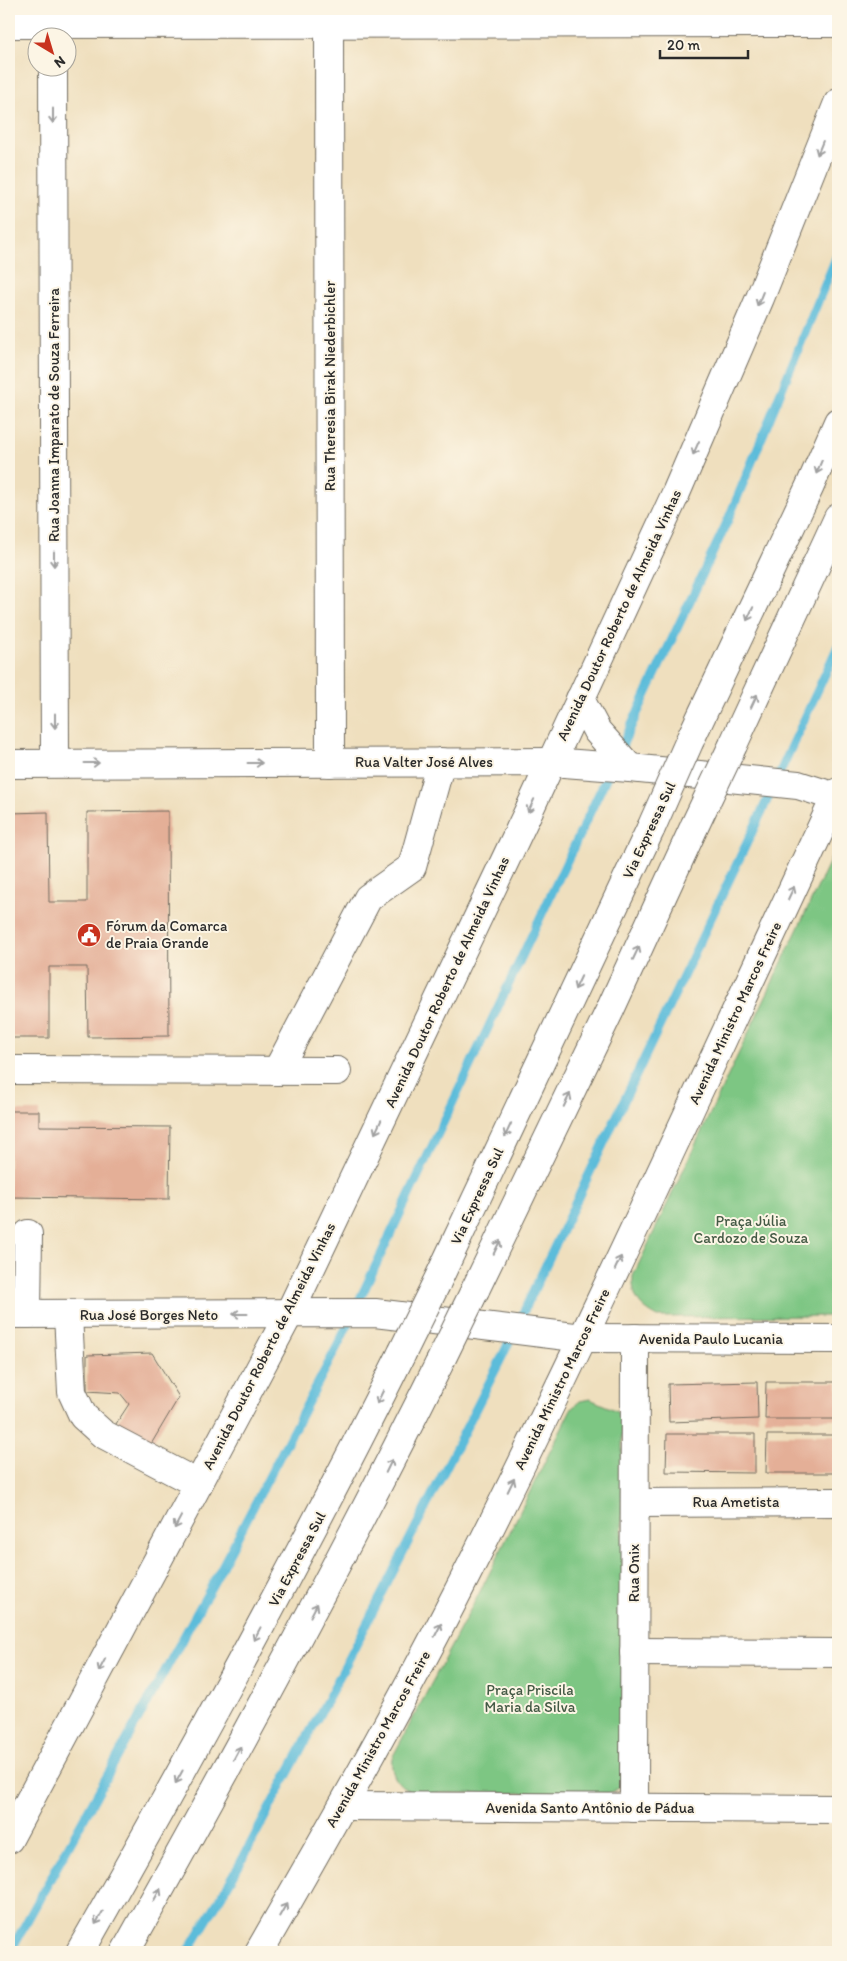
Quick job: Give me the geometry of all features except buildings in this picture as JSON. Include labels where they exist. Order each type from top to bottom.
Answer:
[{"type":"main road","points":[[78,30],[330,16],[838,23]]},
{"type":"main road","name":"Rua Theresia Birak Niederbichler","points":[[330,16],[330,763]]},
{"type":"main road","points":[[9,24],[34,28]]},
{"type":"main road","name":"Rua Joanna Imparato de Souza Ferreira","points":[[53,78],[55,763]]},
{"type":"main road","name":"Avenida Doutor Roberto de Almeida Vinhas","points":[[12,1826],[289,1314],[551,762],[716,403],[838,102]]},
{"type":"main road","name":"Via Expressa Sul","points":[[80,1952],[258,1632],[334,1490],[402,1353],[651,828],[838,422]]},
{"type":"main road","points":[[125,1952],[288,1660],[364,1516],[476,1290],[610,1010],[838,518]]},
{"type":"main road","points":[[580,698],[597,731],[618,762]]},
{"type":"main road","points":[[277,1071],[368,898],[412,867],[441,762]]},
{"type":"main road","name":"Rua Valter José Alves","points":[[9,764],[618,762],[810,788],[837,796]]},
{"type":"main road","name":"Avenida Ministro Marcos Freire","points":[[259,1952],[342,1806],[478,1553],[583,1338],[837,796]]},
{"type":"main road","points":[[9,1070],[337,1071]]},
{"type":"main road","points":[[18,1314],[28,1234]]},
{"type":"main road","name":"Rua José Borges Neto","points":[[18,1314],[375,1313]]},
{"type":"main road","name":"Avenida Paulo Lucania","points":[[375,1313],[583,1338],[838,1340]]},
{"type":"main road","points":[[68,1315],[72,1392],[83,1416],[103,1434],[198,1484]]},
{"type":"main road","name":"Rua Onix","points":[[634,1338],[634,1808]]},
{"type":"main road","name":"Rua Ametista","points":[[634,1503],[838,1502]]},
{"type":"main road","points":[[634,1652],[838,1653]]},
{"type":"main road","name":"Avenida Santo Antônio de Pádua","points":[[342,1806],[838,1809]]},
{"type":"green space","name":"Praça Júlia Cardozo de Souza","points":[[838,844],[838,1316],[658,1317],[638,1301],[635,1296],[633,1276]]},
{"type":"green space","name":"Praça Priscila Maria da Silva","points":[[590,1399],[622,1415],[623,1780],[619,1788],[609,1793],[413,1793],[403,1787],[396,1779],[392,1770],[392,1758],[486,1580],[571,1409],[580,1401]]},
{"type":"waterway","points":[[619,752],[728,520],[838,253]]},
{"type":"waterway","points":[[188,1952],[235,1873],[352,1653],[502,1357],[763,809],[838,646]]},
{"type":"waterway","points":[[10,1952],[215,1580],[340,1341],[610,770]]},
{"type":"place","name":"Fórum da Comarca de Praia Grande","points":[[89,935]]}]
